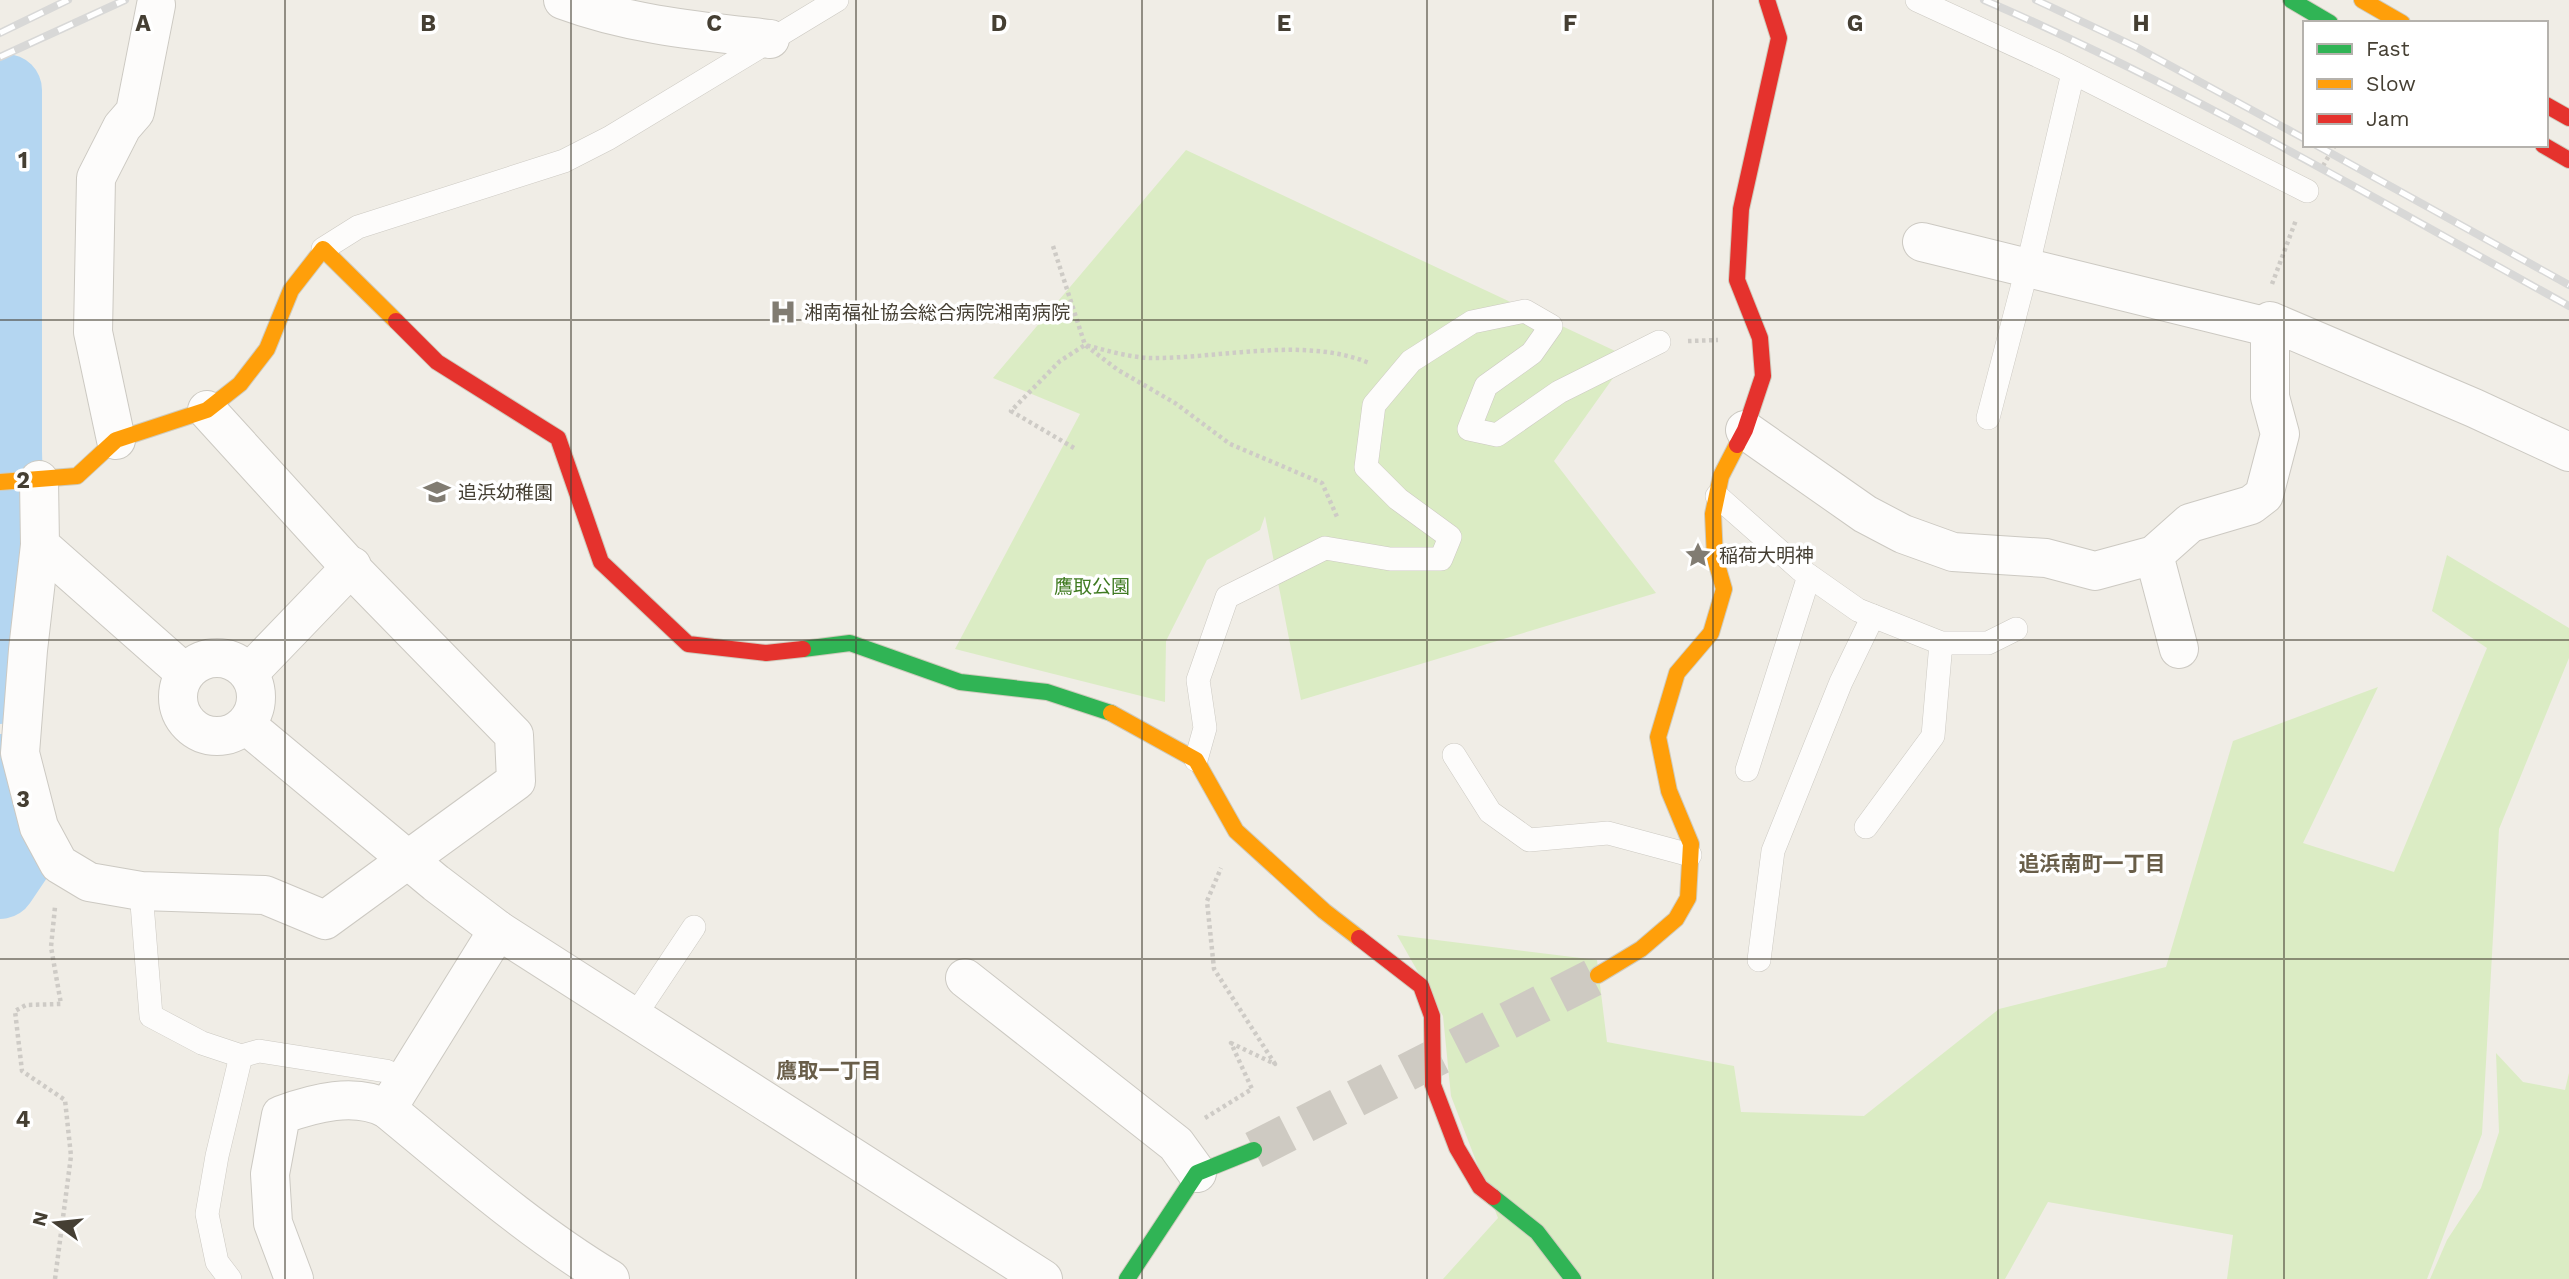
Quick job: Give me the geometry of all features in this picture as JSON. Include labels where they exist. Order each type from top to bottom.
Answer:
[{"type":"main road","points":[[2291,0],[2326,21]]},
{"type":"main road","points":[[2362,0],[2399,21]]},
{"type":"main road","points":[[1598,975],[1641,949],[1676,919],[1688,898],[1691,844],[1669,791],[1658,737],[1677,673],[1711,633],[1724,589],[1715,558],[1713,514],[1721,476],[1745,430],[1763,376],[1760,338],[1737,280],[1741,209],[1779,38],[1760,2]]},
{"type":"main road","points":[[2548,106],[2569,118]]},
{"type":"main road","points":[[2546,147],[2569,160]]},
{"type":"main road","points":[[0,482],[77,476],[116,440],[207,410],[240,384],[267,349],[291,290],[323,249],[437,362],[558,438],[601,562],[688,644],[766,653],[850,643],[960,682],[1046,692],[1105,710],[1196,760],[1236,831],[1324,911],[1421,986],[1432,1016],[1433,1085],[1457,1148],[1480,1187],[1536,1232],[1573,1279]]},
{"type":"main road","points":[[1127,1279],[1197,1173],[1254,1150]]},
{"type":"street","points":[[563,0],[600,14],[661,26],[770,39]]},
{"type":"street","points":[[116,440],[93,332],[96,178],[122,128],[135,112],[162,2]]},
{"type":"street","points":[[1922,242],[2027,269],[2269,324],[2461,402],[2569,453]]},
{"type":"street","points":[[1745,430],[1865,514],[1903,534],[1953,552],[2046,558],[2095,571],[2154,555],[2190,523],[2251,505],[2264,495],[2280,433],[2270,397],[2269,324]]},
{"type":"street","points":[[39,480],[40,545],[20,753],[39,827],[60,864],[89,882],[141,891],[265,895],[325,920],[516,781],[514,736],[207,410]]},
{"type":"street","points":[[40,545],[185,673]]},
{"type":"street","points":[[2154,555],[2179,649]]},
{"type":"street","points":[[249,673],[352,566]]},
{"type":"street","points":[[216,657],[235,662],[249,673],[257,691],[256,706],[246,725],[230,736],[210,737],[190,728],[180,714],[177,692],[185,673],[198,662],[216,657]]},
{"type":"street","points":[[246,725],[408,860],[498,930],[1043,1279]]},
{"type":"street","points":[[295,1279],[273,1223],[270,1174],[281,1115],[306,1106],[350,1100],[376,1103],[395,1094],[498,930]]},
{"type":"street","points":[[965,978],[1176,1144],[1197,1173]]},
{"type":"street","points":[[395,1094],[525,1221],[610,1279]]},
{"type":"lane","points":[[323,249],[358,228],[564,161],[609,138],[837,0]]},
{"type":"lane","points":[[1917,0],[1946,11],[2073,73],[2307,191]]},
{"type":"lane","points":[[1988,418],[2027,269],[2073,73]]},
{"type":"lane","points":[[1196,760],[1205,728],[1198,680],[1227,597],[1325,548],[1390,559],[1441,559],[1450,537],[1398,499],[1366,467],[1374,405],[1411,361],[1472,322],[1525,311],[1551,326],[1532,353],[1486,386],[1469,429],[1497,435],[1559,392],[1660,342]]},
{"type":"lane","points":[[1717,496],[1809,576],[1858,610],[1941,643],[1988,643],[2016,629]]},
{"type":"lane","points":[[1747,770],[1809,576]]},
{"type":"lane","points":[[1759,960],[1773,851],[1841,682],[1873,616]]},
{"type":"lane","points":[[1866,827],[1933,736],[1941,643]]},
{"type":"lane","points":[[1454,755],[1490,812],[1529,840],[1608,833],[1690,855]]},
{"type":"lane","points":[[141,891],[151,1016],[202,1043],[242,1056],[258,1051],[386,1071],[395,1094]]},
{"type":"lane","points":[[634,1017],[694,927]]},
{"type":"lane","points":[[230,1279],[217,1262],[207,1214],[217,1156],[242,1056]]},
{"type":"path","points":[[2269,324],[2272,281],[2307,191],[2334,147]]},
{"type":"path","points":[[1053,246],[1085,345],[1118,370],[1175,403],[1230,444],[1322,483],[1351,552]]},
{"type":"path","points":[[1660,342],[1760,338]]},
{"type":"path","points":[[1074,448],[1011,411],[1060,361],[1085,345],[1146,358],[1300,350],[1350,355],[1399,375]]},
{"type":"path","points":[[1197,1173],[1195,1124],[1252,1088],[1231,1043],[1275,1064],[1214,969],[1207,901],[1236,831]]},
{"type":"path","points":[[55,1279],[72,1156],[65,1100],[22,1071],[15,1011],[26,1005],[61,1003],[51,947],[60,864]]},
{"type":"green space","name":"鷹取公園","points":[[1186,150],[1628,357],[1554,461],[1656,593],[1301,700],[1265,516],[1260,530],[1207,560],[1166,641],[1165,702],[955,649],[1080,414],[993,378]]},
{"type":"green space","points":[[2447,555],[2569,628],[2569,658],[2499,829],[2482,1134],[2427,1279],[2227,1279],[2233,1235],[2048,1202],[2005,1279],[1443,1279],[1498,1218],[1451,1096],[1443,1016],[1397,935],[1597,960],[1607,1042],[1734,1066],[1741,1112],[1864,1116],[1999,1009],[2166,967],[2233,741],[2378,687],[2303,843],[2394,872],[2487,648],[2432,611]]},
{"type":"green space","points":[[2496,1053],[2523,1082],[2565,1090],[2569,1073],[2569,1279],[2430,1279],[2447,1240],[2481,1188],[2499,1132]]},
{"type":"waterway","points":[[0,688],[11,630],[6,452],[6,90]]},
{"type":"waterway","points":[[0,770],[25,846],[0,883]]},
{"type":"tunnel","points":[[1254,1150],[1598,975]]},
{"type":"railway","points":[[0,33],[68,0]]},
{"type":"railway","points":[[0,57],[125,0]]},
{"type":"railway","points":[[1984,0],[2207,107],[2569,306]]},
{"type":"railway","points":[[2036,0],[2136,47],[2303,138]]},
{"type":"railway","points":[[2320,147],[2569,285]]},
{"type":"traffic: fast","points":[[2291,0],[2327,21]]},
{"type":"traffic: fast","points":[[803,649],[850,643],[960,682],[1047,692],[1111,713]]},
{"type":"traffic: fast","points":[[1127,1279],[1197,1173],[1254,1150]]},
{"type":"traffic: fast","points":[[1493,1197],[1537,1232],[1573,1279]]},
{"type":"traffic: slow","points":[[2362,0],[2399,21]]},
{"type":"traffic: slow","points":[[0,482],[77,476],[116,440],[207,410],[240,384],[267,349],[291,290],[323,249],[396,321]]},
{"type":"traffic: slow","points":[[1598,975],[1641,949],[1676,919],[1688,898],[1691,844],[1669,791],[1658,737],[1677,673],[1711,633],[1724,589],[1715,558],[1713,514],[1721,476],[1737,445]]},
{"type":"traffic: slow","points":[[1111,713],[1196,760],[1236,831],[1324,911],[1359,938]]},
{"type":"traffic: jam","points":[[1737,445],[1745,430],[1763,376],[1760,338],[1737,280],[1741,209],[1779,38],[1767,0]]},
{"type":"traffic: jam","points":[[2548,106],[2569,118]]},
{"type":"traffic: jam","points":[[2546,147],[2569,160]]},
{"type":"traffic: jam","points":[[396,321],[437,362],[558,438],[601,562],[688,644],[766,653],[803,649]]},
{"type":"traffic: jam","points":[[1359,938],[1421,986],[1432,1016],[1433,1085],[1457,1148],[1480,1187],[1493,1197]]},
{"type":"place","name":"湘南福祉協会総合病院湘南病院","points":[[783,312]]},
{"type":"place","name":"追浜幼稚園","points":[[437,492]]},
{"type":"place","name":"稲荷大明神","points":[[1698,555]]},
{"type":"district","name":"追浜南町一丁目","points":[[2092,864]]},
{"type":"district","name":"鷹取一丁目","points":[[829,1071]]}]
